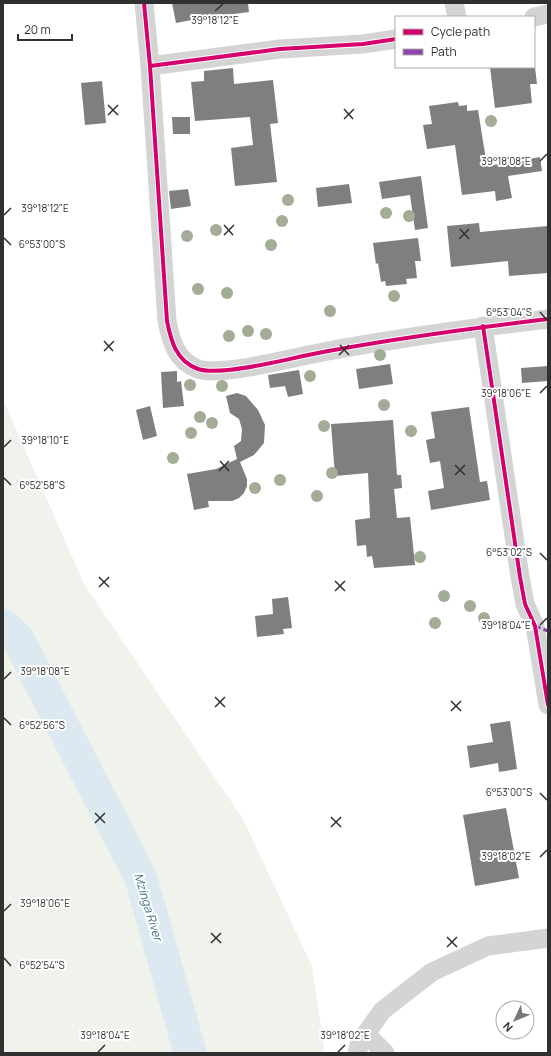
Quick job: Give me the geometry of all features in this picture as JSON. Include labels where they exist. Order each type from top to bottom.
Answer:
[{"type":"street","points":[[144,3],[150,66],[167,321],[171,342],[177,354],[186,363],[198,369],[216,371],[247,368],[323,352],[483,326],[548,319]]},
{"type":"street","points":[[454,3],[456,16]]},
{"type":"street","points":[[535,17],[548,14]]},
{"type":"street","points":[[150,66],[280,49],[363,44],[395,39]]},
{"type":"street","points":[[483,326],[520,577],[525,604],[535,626],[548,705]]},
{"type":"street","points":[[357,1053],[360,1042],[382,1011],[432,972],[488,946],[548,938]]},
{"type":"street","points":[[366,1034],[385,1053]]},
{"type":"shaded area","points":[[3,399],[84,584],[243,819],[312,966],[325,1053],[3,1053]]},
{"type":"building","points":[[172,3],[248,3],[249,12],[176,23]]},
{"type":"building","points":[[535,67],[537,84],[530,84],[532,103],[495,108],[490,68]]},
{"type":"building","points":[[233,68],[234,84],[273,80],[278,123],[270,124],[277,182],[235,186],[231,148],[253,145],[250,117],[195,121],[191,82],[204,81],[204,71]]},
{"type":"building","points":[[102,81],[106,123],[85,125],[81,83]]},
{"type":"building","points":[[458,102],[459,106],[467,105],[467,111],[478,110],[487,166],[540,157],[542,171],[508,176],[512,198],[496,201],[495,191],[462,195],[455,145],[427,149],[423,125],[432,124],[429,106]]},
{"type":"building","points":[[172,117],[190,117],[190,134],[173,134]]},
{"type":"building","points":[[421,176],[428,228],[415,230],[410,195],[382,199],[379,182]]},
{"type":"building","points":[[349,184],[352,203],[318,207],[316,188]]},
{"type":"building","points":[[188,189],[191,206],[171,209],[169,191]]},
{"type":"building","points":[[479,223],[480,232],[548,226],[548,273],[509,276],[508,261],[451,267],[447,226]]},
{"type":"building","points":[[418,238],[421,261],[415,261],[417,278],[406,279],[407,284],[386,286],[385,281],[381,282],[378,263],[376,264],[373,243]]},
{"type":"building","points":[[390,364],[393,384],[359,389],[356,369]]},
{"type":"building","points":[[548,366],[548,381],[522,383],[521,368]]},
{"type":"building","points":[[299,370],[303,394],[288,397],[285,386],[270,388],[268,375]]},
{"type":"building","points":[[177,371],[177,382],[181,381],[184,406],[163,408],[161,372]]},
{"type":"building","points":[[237,393],[246,396],[258,410],[265,425],[264,443],[254,455],[240,462],[247,479],[247,486],[244,493],[239,498],[232,501],[208,501],[209,507],[194,510],[187,474],[216,469],[237,459],[234,446],[241,441],[242,429],[239,419],[230,413],[226,396]]},
{"type":"building","points":[[150,406],[157,436],[143,440],[136,410]]},
{"type":"building","points":[[469,407],[480,482],[487,481],[490,500],[431,510],[428,491],[444,488],[440,461],[430,463],[426,440],[435,438],[431,412]]},
{"type":"building","points":[[393,420],[397,475],[401,475],[402,488],[394,489],[397,518],[410,517],[415,565],[374,568],[372,556],[367,557],[366,545],[357,546],[355,520],[370,518],[368,473],[335,476],[331,424]]},
{"type":"building","points":[[288,597],[292,628],[283,629],[284,634],[257,637],[255,616],[273,614],[272,599]]},
{"type":"building","points":[[510,721],[517,769],[499,772],[498,763],[470,768],[467,746],[493,742],[490,724]]},
{"type":"building","points":[[506,808],[519,878],[475,886],[463,815]]},
{"type":"waterway","name":"Mzinga River","points":[[3,625],[18,639],[141,878],[190,1053]]},
{"type":"marked path","points":[[535,626],[548,631]]},
{"type":"cycle path","points":[[144,3],[150,66],[167,321],[170,336],[176,350],[184,361],[201,370],[228,370],[252,367],[379,342],[548,319]]},
{"type":"cycle path","points":[[150,66],[280,49],[363,44],[395,39]]},
{"type":"cycle path","points":[[483,326],[520,577],[525,604],[535,626],[548,705]]}]
